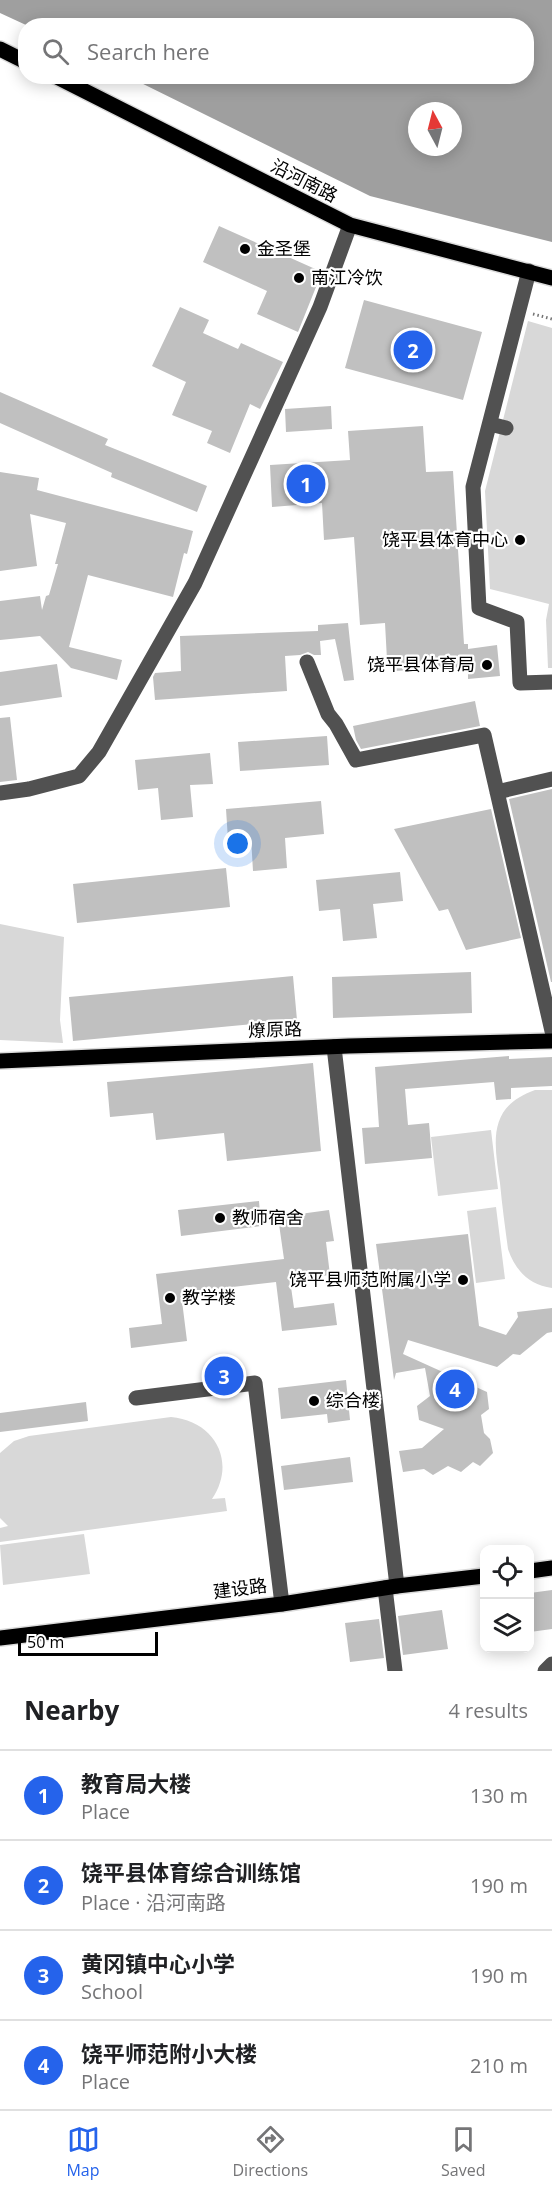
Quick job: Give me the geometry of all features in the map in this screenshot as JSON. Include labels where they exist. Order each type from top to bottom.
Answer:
[{"type":"main road","points":[[0,49],[18,58]]},
{"type":"main road","name":"沿河南路","points":[[71,84],[350,225],[552,278]]},
{"type":"main road","name":"燎原路","points":[[0,1061],[333,1047],[552,1041]]},
{"type":"main road","points":[[534,1570],[552,1568]]},
{"type":"main road","name":"建设路","points":[[0,1638],[282,1604],[391,1587],[480,1576]]},
{"type":"street","points":[[0,793],[29,789],[80,776],[99,752],[195,583],[320,307],[350,225]]},
{"type":"street","points":[[529,271],[473,487],[479,608],[517,622],[520,683],[552,682]]},
{"type":"street","points":[[490,424],[506,428]]},
{"type":"street","points":[[307,662],[328,714],[356,760],[484,735],[552,1031]]},
{"type":"street","points":[[497,792],[552,779]]},
{"type":"street","points":[[333,1047],[391,1587],[395,1671]]},
{"type":"street","points":[[136,1398],[255,1383],[282,1604]]},
{"type":"street","points":[[545,1671],[552,1664]]},
{"type":"shaded area","points":[[0,0],[552,0],[552,242],[370,196],[143,84],[534,84],[534,18],[18,18],[18,21],[0,13]]},
{"type":"shaded area","name":"饶平县体育中心","points":[[528,321],[552,328],[552,668],[548,668],[546,620],[549,604],[490,589],[485,491]]},
{"type":"shaded area","points":[[0,924],[64,937],[60,1020],[63,1043],[0,1040]]},
{"type":"shaded area","points":[[535,1090],[552,1090],[552,1288],[530,1280],[519,1270],[511,1257],[508,1249],[496,1154],[497,1128],[501,1116],[519,1097]]},
{"type":"shaded area","points":[[491,1130],[498,1189],[438,1196],[431,1137]]},
{"type":"shaded area","points":[[496,1207],[505,1279],[476,1283],[467,1211]]},
{"type":"shaded area","points":[[171,1417],[199,1426],[210,1435],[217,1446],[222,1458],[222,1471],[219,1485],[212,1499],[225,1498],[227,1511],[0,1542],[0,1528],[8,1526],[0,1518],[0,1453],[14,1441],[29,1436]]},
{"type":"shaded area","points":[[84,1534],[90,1574],[3,1585],[0,1545]]},
{"type":"building","points":[[219,226],[322,272],[298,332],[257,314],[267,291],[203,262]]},
{"type":"building","points":[[364,300],[482,332],[463,400],[345,368]]},
{"type":"building","points":[[180,307],[209,320],[203,333],[238,349],[241,343],[283,362],[260,409],[250,404],[230,453],[207,443],[212,431],[172,415],[186,382],[152,366]]},
{"type":"building","points":[[0,392],[108,439],[105,445],[207,486],[197,512],[111,477],[112,473],[0,423]]},
{"type":"building","points":[[331,406],[332,429],[286,432],[285,409]]},
{"type":"building","points":[[423,426],[426,472],[453,471],[464,644],[468,644],[468,649],[497,645],[500,676],[468,679],[468,667],[394,671],[394,660],[387,660],[385,623],[360,625],[354,537],[324,540],[322,503],[272,507],[270,465],[350,460],[348,431]]},
{"type":"building","points":[[0,472],[39,478],[37,490],[193,531],[187,554],[184,553],[173,597],[88,575],[69,647],[122,660],[117,680],[71,668],[40,636],[0,640],[0,601],[40,596],[42,610],[58,564],[55,564],[66,523],[30,514],[37,566],[0,571]]},
{"type":"building","points":[[348,623],[354,680],[344,681],[335,639],[320,641],[321,655],[308,652],[285,656],[287,691],[155,700],[153,677],[155,673],[181,671],[180,636],[318,631],[318,625]]},
{"type":"building","points":[[57,664],[62,697],[0,706],[0,672]]},
{"type":"building","points":[[475,701],[480,726],[361,749],[356,740],[353,726]]},
{"type":"building","points":[[10,717],[17,780],[0,782],[0,718]]},
{"type":"building","points":[[327,736],[329,765],[240,771],[238,742]]},
{"type":"building","points":[[210,753],[213,784],[190,785],[193,817],[161,820],[158,788],[138,790],[135,760]]},
{"type":"building","points":[[552,789],[552,982],[551,982],[509,799]]},
{"type":"building","points":[[321,801],[324,834],[285,838],[287,868],[253,871],[251,838],[228,840],[226,809]]},
{"type":"building","points":[[491,809],[521,938],[466,950],[448,909],[439,911],[394,829]]},
{"type":"building","points":[[226,868],[230,907],[77,923],[73,884]]},
{"type":"building","points":[[400,872],[403,901],[373,904],[377,938],[343,941],[340,909],[319,911],[316,880]]},
{"type":"building","points":[[471,972],[472,1013],[333,1018],[332,977]]},
{"type":"building","points":[[293,976],[297,1020],[73,1041],[69,997]]},
{"type":"building","points":[[509,1056],[509,1059],[552,1057],[552,1086],[511,1088],[511,1099],[496,1100],[494,1082],[405,1089],[408,1125],[429,1123],[432,1158],[365,1164],[362,1128],[379,1127],[375,1067]]},
{"type":"building","points":[[313,1063],[321,1151],[227,1161],[224,1133],[156,1140],[153,1113],[110,1117],[107,1082]]},
{"type":"building","name":"教师宿舍","points":[[259,1201],[261,1226],[181,1236],[178,1210]]},
{"type":"building","name":"教学楼","points":[[329,1210],[334,1241],[326,1242],[330,1275],[290,1280],[294,1308],[334,1303],[337,1325],[282,1331],[276,1282],[181,1293],[187,1341],[131,1348],[129,1328],[162,1324],[156,1274],[284,1259],[278,1217]]},
{"type":"building","points":[[468,1234],[479,1326],[506,1335],[518,1317],[517,1312],[552,1308],[552,1332],[547,1333],[520,1355],[513,1354],[497,1367],[408,1340],[403,1354],[487,1392],[489,1409],[481,1415],[484,1433],[490,1439],[493,1453],[480,1466],[473,1462],[461,1472],[448,1466],[433,1475],[424,1469],[403,1472],[399,1451],[422,1448],[444,1429],[419,1420],[417,1406],[430,1396],[425,1368],[396,1373],[394,1380],[376,1244]]},
{"type":"building","name":"综合楼","points":[[346,1380],[350,1420],[328,1423],[327,1414],[281,1419],[278,1388]]},
{"type":"building","points":[[86,1402],[88,1421],[0,1432],[0,1413]]},
{"type":"building","points":[[350,1457],[353,1482],[284,1490],[281,1466]]},
{"type":"building","points":[[552,1590],[552,1629],[534,1631],[534,1592]]},
{"type":"building","points":[[442,1610],[448,1649],[403,1655],[398,1616]]},
{"type":"building","points":[[379,1619],[384,1658],[350,1662],[345,1623]]},
{"type":"place","name":"金圣堡","points":[[245,249]]},
{"type":"place","name":"南江冷饮","points":[[299,278]]},
{"type":"place","name":"饶平县体育综合训练馆","points":[[413,350]]},
{"type":"place","name":"教育局大楼","points":[[306,484]]},
{"type":"place","name":"饶平县体育中心","points":[[520,540]]},
{"type":"place","name":"饶平县体育局","points":[[487,665]]},
{"type":"place","name":"教师宿舍","points":[[220,1218]]},
{"type":"place","name":"饶平县师范附属小学","points":[[463,1280]]},
{"type":"place","name":"教学楼","points":[[170,1298]]},
{"type":"place","name":"黄冈镇中心小学","points":[[224,1376]]},
{"type":"place","name":"饶平师范附小大楼","points":[[455,1389]]},
{"type":"place","name":"综合楼","points":[[314,1401]]}]
